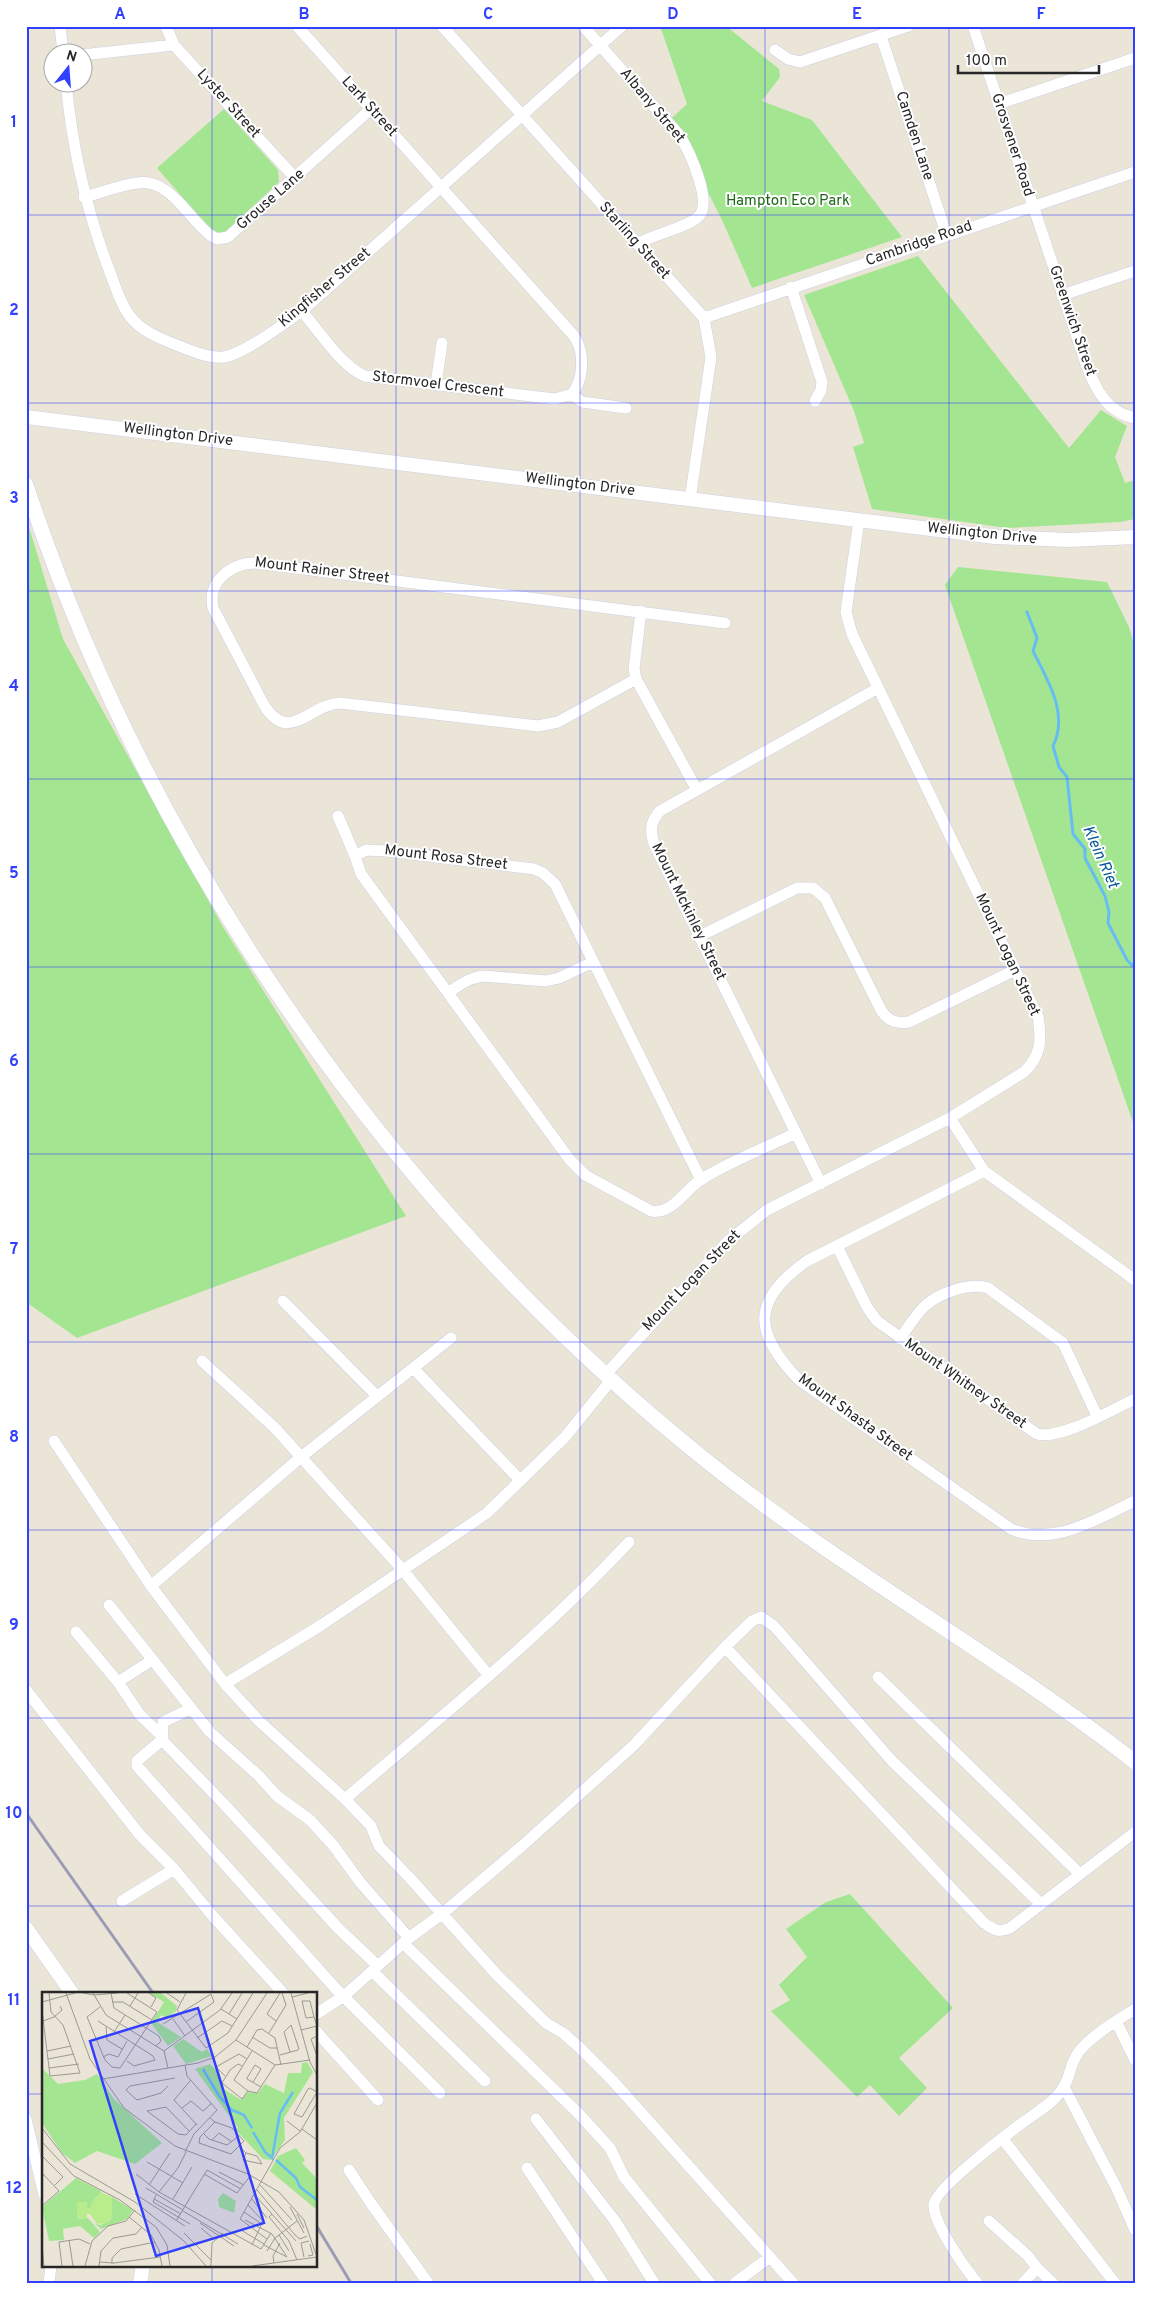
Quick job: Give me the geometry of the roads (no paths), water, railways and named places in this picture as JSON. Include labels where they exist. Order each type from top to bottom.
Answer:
[{"type":"main road","points":[[26,485],[69,599],[129,733],[187,846],[255,958],[310,1040],[388,1142],[478,1246],[517,1287],[609,1376],[706,1461],[836,1557],[1020,1680],[1135,1762]]},
{"type":"street","points":[[60,26],[61,42]]},
{"type":"street","name":"Lyster Street","points":[[166,26],[174,45],[296,179]]},
{"type":"street","name":"Lark Street","points":[[297,26],[442,188]]},
{"type":"street","name":"Starling Street","points":[[442,26],[704,318]]},
{"type":"street","name":"Albany Street","points":[[583,26],[680,136],[690,156],[704,199],[704,209],[699,217],[650,236],[637,244]]},
{"type":"street","name":"Kingfisher Street","points":[[67,92],[75,158],[84,197],[95,234],[122,302],[141,327],[158,338],[211,356],[225,357],[255,342],[302,311],[622,26]]},
{"type":"street","points":[[776,50],[788,59],[800,62],[908,26]]},
{"type":"street","name":"Grosvener Road","points":[[973,26],[1033,206]]},
{"type":"street","name":"Camden Lane","points":[[881,36],[947,236]]},
{"type":"street","points":[[92,54],[174,45]]},
{"type":"street","points":[[998,104],[1135,58]]},
{"type":"street","name":"Grouse Lane","points":[[84,197],[138,182],[152,183],[162,186],[210,235],[228,238],[296,179],[371,109]]},
{"type":"street","name":"Cambridge Road","points":[[704,318],[1135,172]]},
{"type":"street","points":[[442,188],[579,344],[582,357],[578,384],[572,394],[577,399],[588,404],[626,408]]},
{"type":"street","name":"Greenwich Street","points":[[1033,206],[1086,364],[1099,392],[1112,409],[1123,416],[1135,418]]},
{"type":"street","points":[[1062,295],[1135,271]]},
{"type":"street","points":[[791,287],[822,382],[821,390],[815,401]]},
{"type":"street","name":"Stormvoel Crescent","points":[[302,311],[356,372],[370,377],[551,399],[561,399],[572,394]]},
{"type":"street","points":[[690,500],[710,358],[704,318]]},
{"type":"street","points":[[436,384],[442,343]]},
{"type":"street","name":"Wellington Drive","points":[[26,417],[1020,539],[1069,540],[1135,537]]},
{"type":"street","name":"Mount Logan Street","points":[[225,1684],[323,1624],[487,1513],[565,1437],[609,1376],[690,1281],[741,1228],[767,1210],[950,1118],[1024,1072],[1033,1063],[1041,1043],[1038,1017],[852,634],[846,612],[859,520]]},
{"type":"street","name":"Mount Rainer Street","points":[[636,679],[558,722],[538,726],[340,703],[328,705],[301,719],[285,723],[273,719],[264,705],[213,608],[214,589],[226,572],[248,562],[725,623]]},
{"type":"street","points":[[641,612],[634,669],[636,679],[697,790]]},
{"type":"street","name":"Mount Mckinley Street","points":[[820,1184],[654,844],[651,828],[652,821],[660,812],[878,688]]},
{"type":"street","points":[[338,816],[361,874],[570,1160],[585,1175],[651,1211],[657,1212],[671,1207],[701,1180],[796,1133]]},
{"type":"street","name":"Mount Rosa Street","points":[[355,856],[366,850],[387,850],[521,867],[543,873],[555,884],[701,1180]]},
{"type":"street","points":[[700,936],[798,888],[813,888],[825,898],[885,1017],[897,1023],[909,1022],[1015,970]]},
{"type":"street","points":[[448,994],[462,984],[477,977],[546,981],[559,978],[593,962]]},
{"type":"street","points":[[950,1118],[984,1171],[1135,1280]]},
{"type":"street","name":"Mount Shasta Street","points":[[984,1171],[796,1269],[772,1294],[765,1309],[765,1329],[785,1363],[799,1380],[992,1517],[1018,1532],[1049,1536],[1063,1533],[1135,1501]]},
{"type":"street","name":"Mount Whitney Street","points":[[837,1246],[858,1290],[877,1321],[1037,1434],[1061,1433],[1135,1399]]},
{"type":"street","points":[[900,1338],[917,1314],[927,1304],[964,1287],[978,1286],[988,1288],[1064,1342],[1097,1416]]},
{"type":"street","points":[[283,1301],[377,1396]]},
{"type":"street","points":[[151,1586],[301,1456],[451,1338]]},
{"type":"street","points":[[202,1361],[275,1428],[301,1456],[402,1569],[489,1676]]},
{"type":"street","points":[[413,1368],[520,1480]]},
{"type":"street","points":[[54,1441],[151,1586],[225,1684],[259,1721],[345,1799],[371,1826],[379,1846],[443,1913],[524,2003],[546,2023],[563,2033],[579,2047],[613,2081],[793,2283]]},
{"type":"street","points":[[345,1799],[489,1676],[593,1580],[629,1542]]},
{"type":"street","points":[[109,1605],[210,1732],[259,1776],[277,1796],[310,1820],[333,1845],[406,1941],[610,2148],[624,2177],[710,2283]]},
{"type":"street","points":[[318,2013],[344,1996],[406,1941],[443,1913],[522,1846],[634,1745],[725,1647],[752,1621],[760,1617],[768,1621],[892,1761],[1041,1904]]},
{"type":"street","points":[[76,1632],[118,1682],[140,1715],[375,1969],[485,2081]]},
{"type":"street","points":[[725,1647],[984,1922],[1000,1932],[1010,1928],[1135,1832]]},
{"type":"street","points":[[118,1682],[152,1660]]},
{"type":"street","points":[[878,1677],[1080,1874]]},
{"type":"street","points":[[26,1690],[140,1835],[174,1869],[211,1914],[282,1992]]},
{"type":"street","points":[[163,1739],[163,1722],[190,1708]]},
{"type":"street","points":[[163,1739],[137,1760],[137,1766],[344,1996],[440,2094]]},
{"type":"street","points":[[122,1901],[174,1869]]},
{"type":"street","points":[[26,1928],[71,1992]]},
{"type":"street","points":[[977,2283],[938,2225],[934,2204],[940,2192],[1002,2138],[1054,2099],[1064,2088],[1078,2053],[1116,2021],[1135,2009]]},
{"type":"street","points":[[1116,2021],[1135,2060]]},
{"type":"street","points":[[318,2033],[378,2100]]},
{"type":"street","points":[[1064,2088],[1135,2230]]},
{"type":"street","points":[[26,2119],[32,2163],[42,2190]]},
{"type":"street","points":[[536,2119],[615,2220],[654,2283]]},
{"type":"street","points":[[1002,2138],[1115,2283]]},
{"type":"street","points":[[527,2168],[603,2283]]},
{"type":"street","points":[[349,2170],[428,2283]]},
{"type":"street","points":[[989,2221],[1028,2256],[1037,2268],[1054,2283]]},
{"type":"street","points":[[735,2283],[770,2256]]},
{"type":"street","points":[[50,2283],[51,2266]]},
{"type":"street","points":[[140,2283],[143,2266]]},
{"type":"street","points":[[1023,2283],[1037,2268]]},
{"type":"waterway","name":"Klein Riet","points":[[1027,612],[1037,638],[1033,651],[1050,686],[1058,710],[1059,722],[1053,746],[1059,767],[1067,777],[1073,834],[1085,849],[1085,858],[1105,896],[1109,912],[1108,923],[1127,960],[1135,968]]},
{"type":"railway","points":[[26,1813],[152,1992]]},
{"type":"railway","points":[[318,2228],[351,2283]]},
{"type":"park label","name":"Hampton Eco Park","points":[[788,201]]}]
